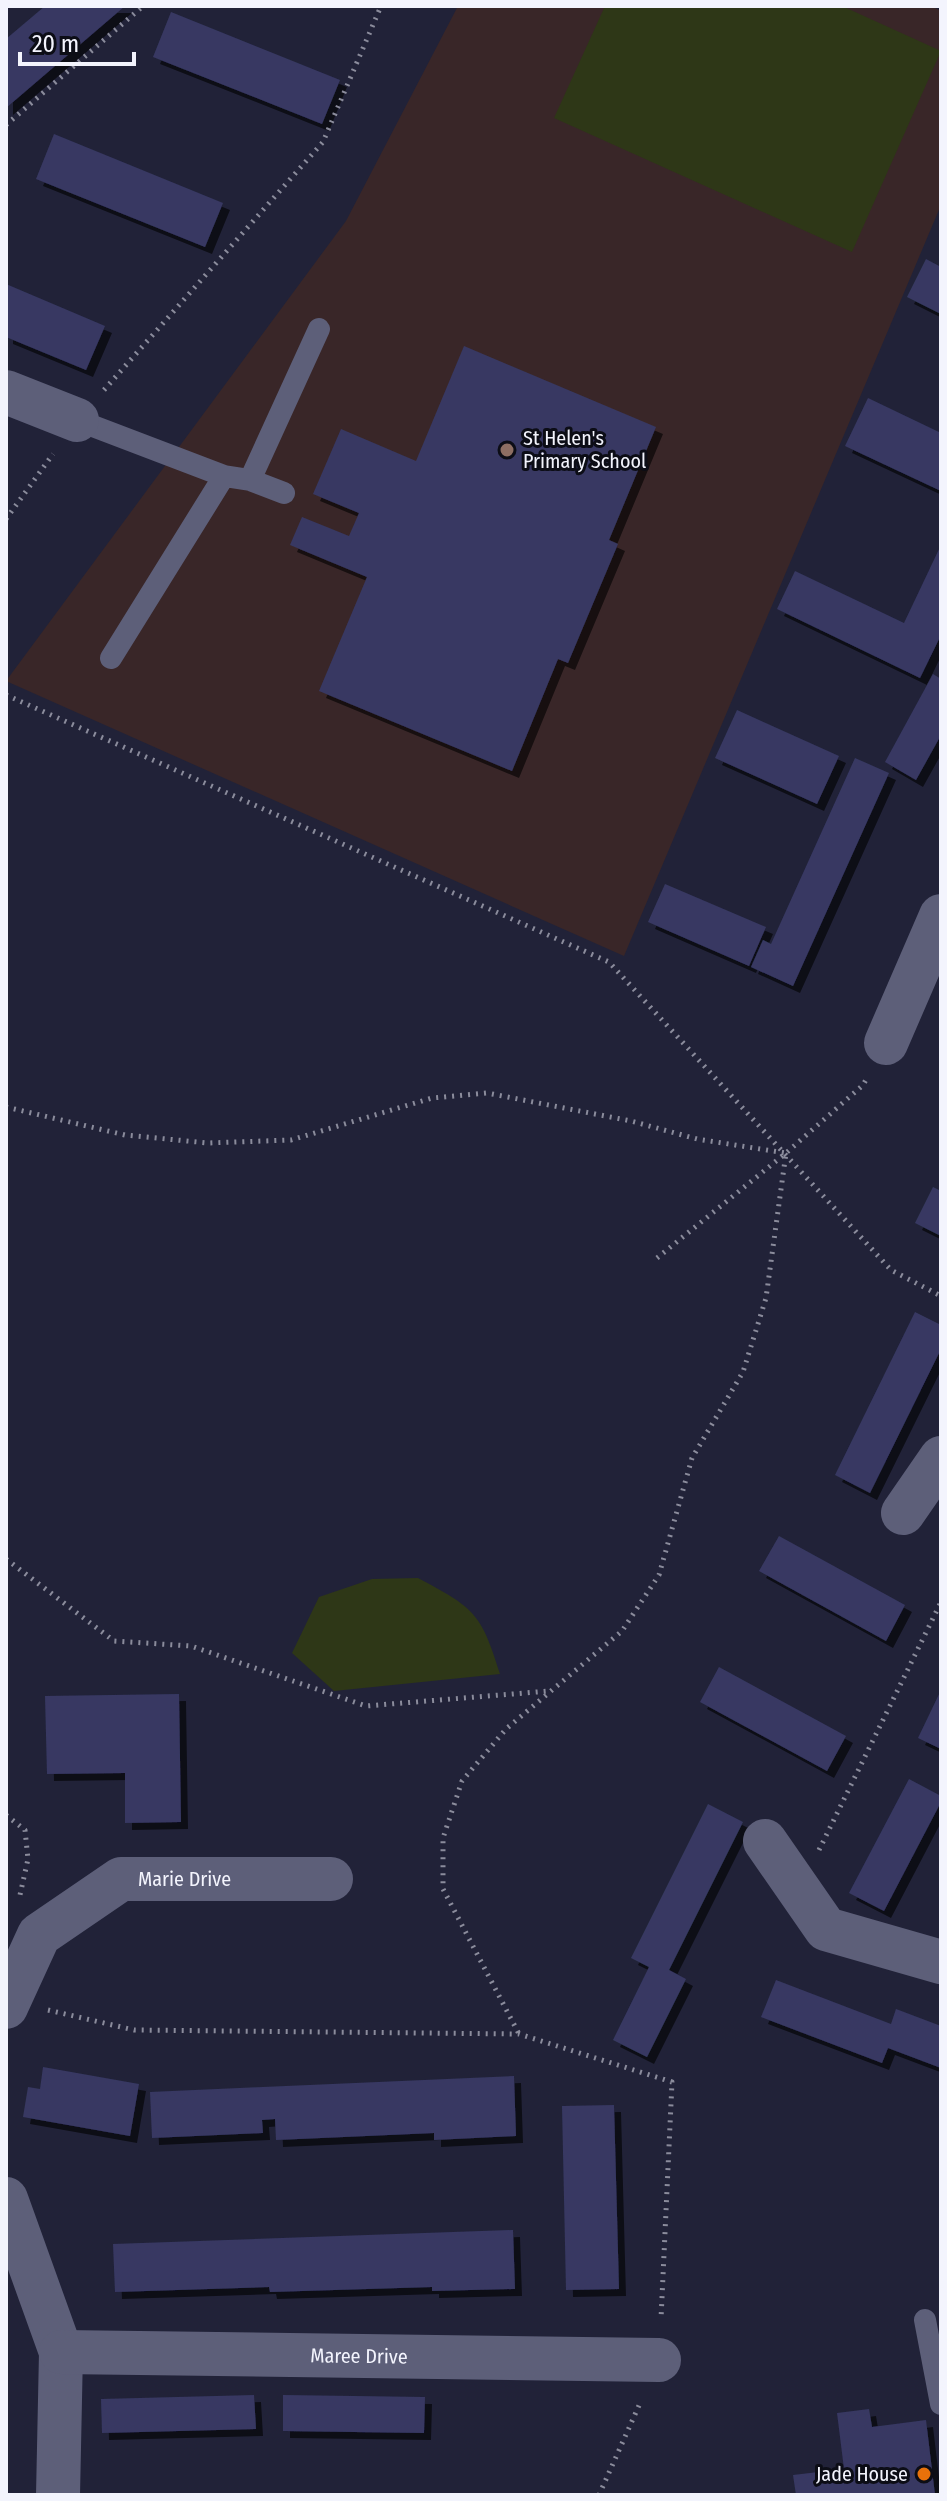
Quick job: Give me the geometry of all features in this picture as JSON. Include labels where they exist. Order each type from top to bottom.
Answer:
[{"type":"street","points":[[6,392],[77,420]]},
{"type":"street","points":[[886,1043],[941,916]]},
{"type":"street","points":[[903,1513],[941,1458]]},
{"type":"street","points":[[765,1841],[826,1929],[941,1962]]},
{"type":"street","name":"Marie Drive","points":[[7,2004],[39,1935],[121,1879],[331,1879]]},
{"type":"street","points":[[6,2199],[61,2352],[58,2495]]},
{"type":"street","name":"Maree Drive","points":[[61,2352],[659,2360]]},
{"type":"lane","points":[[250,480],[319,329]]},
{"type":"lane","points":[[77,420],[224,476],[250,480],[284,493]]},
{"type":"lane","points":[[111,658],[224,476]]},
{"type":"lane","points":[[925,2320],[941,2404]]},
{"type":"path","points":[[6,125],[143,6]]},
{"type":"path","points":[[6,519],[77,420],[323,142],[381,6]]},
{"type":"path","points":[[6,695],[609,962],[891,1270],[941,1296]]},
{"type":"path","points":[[657,1258],[786,1153],[863,1085],[886,1043]]},
{"type":"path","points":[[6,1107],[125,1135],[208,1143],[291,1140],[432,1098],[487,1093],[631,1121],[697,1139],[786,1153]]},
{"type":"path","points":[[519,2034],[443,1889],[443,1838],[462,1781],[506,1729],[622,1631],[659,1575],[692,1458],[743,1372],[766,1298],[786,1153]]},
{"type":"path","points":[[6,1559],[114,1641],[191,1646],[366,1706],[550,1691]]},
{"type":"path","points":[[799,1891],[941,1602]]},
{"type":"path","points":[[6,1815],[25,1830],[28,1859],[24,1889],[18,1899]]},
{"type":"path","points":[[7,2004],[134,2030],[519,2034],[672,2082],[659,2360],[599,2495]]},
{"type":"shaded area","name":"St Helen's Primary School","points":[[458,6],[931,6],[941,11],[941,205],[624,956],[6,681],[346,221]]},
{"type":"green space","points":[[605,6],[842,6],[941,51],[852,252],[554,118]]},
{"type":"green space","points":[[418,1578],[452,1597],[473,1614],[487,1637],[500,1674],[334,1691],[292,1653],[319,1597],[372,1579]]},
{"type":"building","points":[[45,6],[125,6],[6,108],[6,39]]},
{"type":"building","points":[[171,12],[340,80],[322,124],[153,57]]},
{"type":"building","points":[[54,134],[223,203],[205,247],[36,179]]},
{"type":"building","points":[[926,259],[941,267],[941,314],[907,297]]},
{"type":"building","points":[[6,284],[105,326],[86,370],[6,337]]},
{"type":"building","points":[[464,346],[656,427],[609,540],[618,544],[568,663],[558,659],[512,771],[319,691],[367,577],[290,545],[302,517],[349,536],[359,513],[313,494],[341,429],[416,461]]},
{"type":"building","points":[[868,398],[941,433],[941,491],[845,446]]},
{"type":"building","points":[[941,545],[941,635],[920,678],[777,609],[795,571],[904,623]]},
{"type":"building","points":[[933,674],[941,679],[941,735],[916,780],[885,762]]},
{"type":"building","points":[[737,710],[839,756],[817,804],[715,758]]},
{"type":"building","points":[[855,758],[889,773],[793,986],[751,967],[763,940],[771,944]]},
{"type":"building","points":[[665,884],[766,927],[749,966],[648,922]]},
{"type":"building","points":[[933,1187],[941,1191],[941,1236],[915,1223]]},
{"type":"building","points":[[915,1312],[941,1325],[941,1349],[870,1493],[835,1475]]},
{"type":"building","points":[[779,1536],[905,1605],[886,1641],[759,1571]]},
{"type":"building","points":[[719,1667],[846,1736],[827,1771],[700,1702]]},
{"type":"building","points":[[941,1690],[941,1749],[918,1738]]},
{"type":"building","points":[[179,1694],[181,1822],[125,1823],[125,1773],[47,1774],[45,1696]]},
{"type":"building","points":[[909,1779],[941,1796],[941,1802],[884,1911],[849,1893]]},
{"type":"building","points":[[708,1804],[743,1822],[669,1970],[686,1979],[647,2057],[613,2040],[649,1967],[631,1958]]},
{"type":"building","points":[[776,1980],[891,2024],[896,2009],[941,2026],[941,2068],[888,2048],[882,2063],[761,2017]]},
{"type":"building","points":[[43,2067],[139,2084],[130,2136],[23,2117],[28,2087],[40,2089]]},
{"type":"building","points":[[514,2076],[516,2136],[434,2140],[434,2133],[276,2140],[275,2119],[262,2120],[263,2133],[152,2138],[150,2092]]},
{"type":"building","points":[[614,2105],[619,2289],[566,2290],[562,2106]]},
{"type":"building","points":[[513,2230],[515,2289],[432,2291],[432,2287],[270,2292],[269,2287],[115,2292],[113,2244]]},
{"type":"building","points":[[254,2395],[256,2429],[102,2433],[101,2399]]},
{"type":"building","points":[[283,2395],[425,2397],[424,2433],[283,2431]]},
{"type":"building","points":[[869,2409],[872,2427],[926,2420],[935,2495],[796,2495],[793,2475],[844,2469],[837,2413]]},
{"type":"place","name":"St Helen's Primary School","points":[[507,450]]},
{"type":"place","name":"Jade House","points":[[924,2474]]}]
